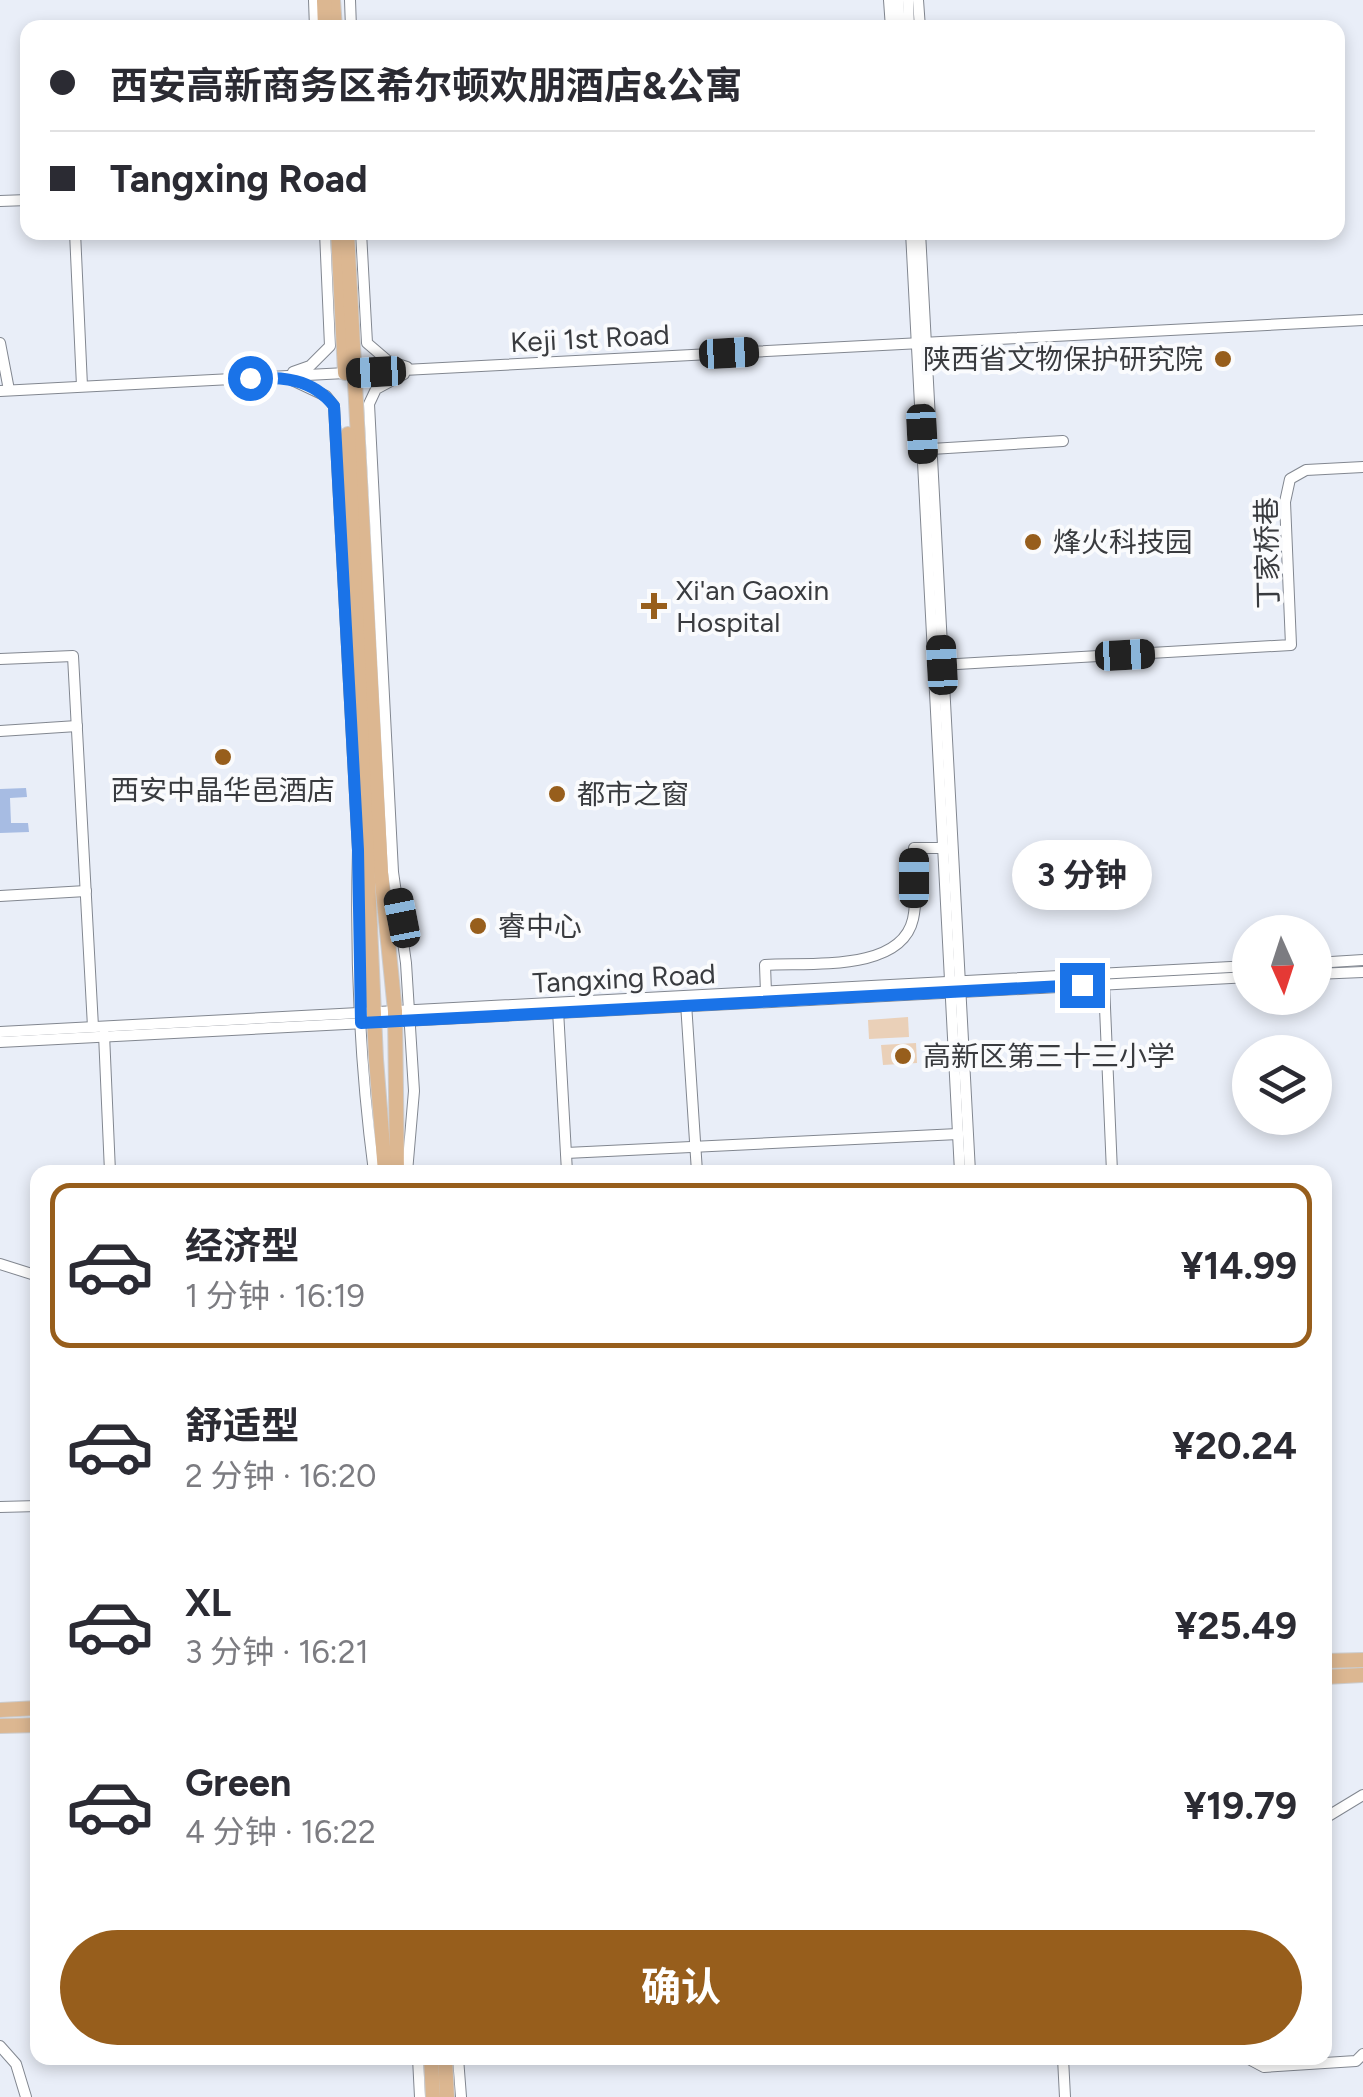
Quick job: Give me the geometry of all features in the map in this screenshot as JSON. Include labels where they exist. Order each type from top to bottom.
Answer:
[{"type":"main road","points":[[339,240],[381,872],[402,1016],[397,1165]]},
{"type":"main road","points":[[348,240],[371,870],[367,1018],[384,1165]]},
{"type":"main road","points":[[1332,1661],[1363,1660]]},
{"type":"main road","points":[[1332,1677],[1363,1675]]},
{"type":"main road","points":[[0,1710],[30,1708]]},
{"type":"main road","points":[[0,1726],[30,1725]]},
{"type":"main road","points":[[431,2065],[433,2097]]},
{"type":"main road","points":[[445,2065],[447,2097]]},
{"type":"street","points":[[75,240],[82,386]]},
{"type":"street","points":[[283,377],[310,366],[330,346],[324,240]]},
{"type":"street","points":[[361,240],[366,342],[388,361],[415,369]]},
{"type":"street","points":[[912,240],[931,449],[942,848],[969,1165]]},
{"type":"street","points":[[920,240],[960,1165]]},
{"type":"street","name":"Keji 1st Road","points":[[4,390],[1363,320]]},
{"type":"street","points":[[0,343],[4,390]]},
{"type":"street","points":[[408,1165],[414,1103],[402,1016],[369,404],[376,389],[415,369]]},
{"type":"street","points":[[283,377],[306,384],[334,406],[374,1165]]},
{"type":"street","points":[[931,449],[1063,441]]},
{"type":"street","name":"丁家桥巷","points":[[938,665],[1292,646],[1285,502],[1290,479],[1306,470],[1363,466]]},
{"type":"street","points":[[0,660],[73,656],[86,892],[110,1165]]},
{"type":"street","points":[[0,731],[77,726]]},
{"type":"street","points":[[766,993],[765,965],[871,957],[898,945],[913,919],[914,848],[942,848]]},
{"type":"street","points":[[0,896],[86,892]]},
{"type":"street","points":[[1332,962],[1363,960]]},
{"type":"street","name":"Tangxing Road","points":[[0,1032],[686,1002],[1232,967]]},
{"type":"street","points":[[1332,973],[1363,972]]},
{"type":"street","name":"Tangxing Road","points":[[686,1002],[766,993],[1232,978]]},
{"type":"street","points":[[1104,984],[1112,1165]]},
{"type":"street","points":[[686,1002],[697,1165]]},
{"type":"street","points":[[558,1008],[567,1165]]},
{"type":"street","name":"Tangxing Road","points":[[0,1042],[100,1030]]},
{"type":"street","points":[[566,1153],[958,1134]]},
{"type":"street","points":[[0,1264],[30,1273]]},
{"type":"street","points":[[0,1508],[30,1506]]},
{"type":"street","points":[[1332,1814],[1363,1795]]},
{"type":"street","points":[[0,2046],[16,2064],[26,2097]]},
{"type":"street","points":[[1332,2063],[1356,2061],[1363,2054]]},
{"type":"street","points":[[418,2065],[420,2097]]},
{"type":"street","points":[[458,2065],[460,2097]]},
{"type":"street","points":[[1063,2065],[1065,2097]]},
{"type":"street","points":[[1260,2065],[1295,2065]]},
{"type":"shaded area","points":[[908,1017],[909,1037],[869,1039],[868,1020]]},
{"type":"shaded area","points":[[916,1043],[917,1063],[883,1065],[881,1045]]},
{"type":"water","points":[[26,788],[27,797],[10,798],[11,823],[28,823],[29,832],[0,833],[0,789]]},
{"type":"place","name":"陕西省文物保护研究院","points":[[1223,359]]},
{"type":"place","name":"烽火科技园","points":[[1033,542]]},
{"type":"place","name":"Xi'an Gaoxin Hospital","points":[[654,606]]},
{"type":"place","name":"西安中晶华邑酒店","points":[[223,757]]},
{"type":"place","name":"都市之窗","points":[[557,794]]},
{"type":"place","name":"睿中心","points":[[478,926]]},
{"type":"place","name":"高新区第三十三小学","points":[[903,1056]]},
{"type":"route","points":[[250,378],[283,377],[306,384],[334,406],[358,850],[356,921],[361,1023],[1082,985]]}]
